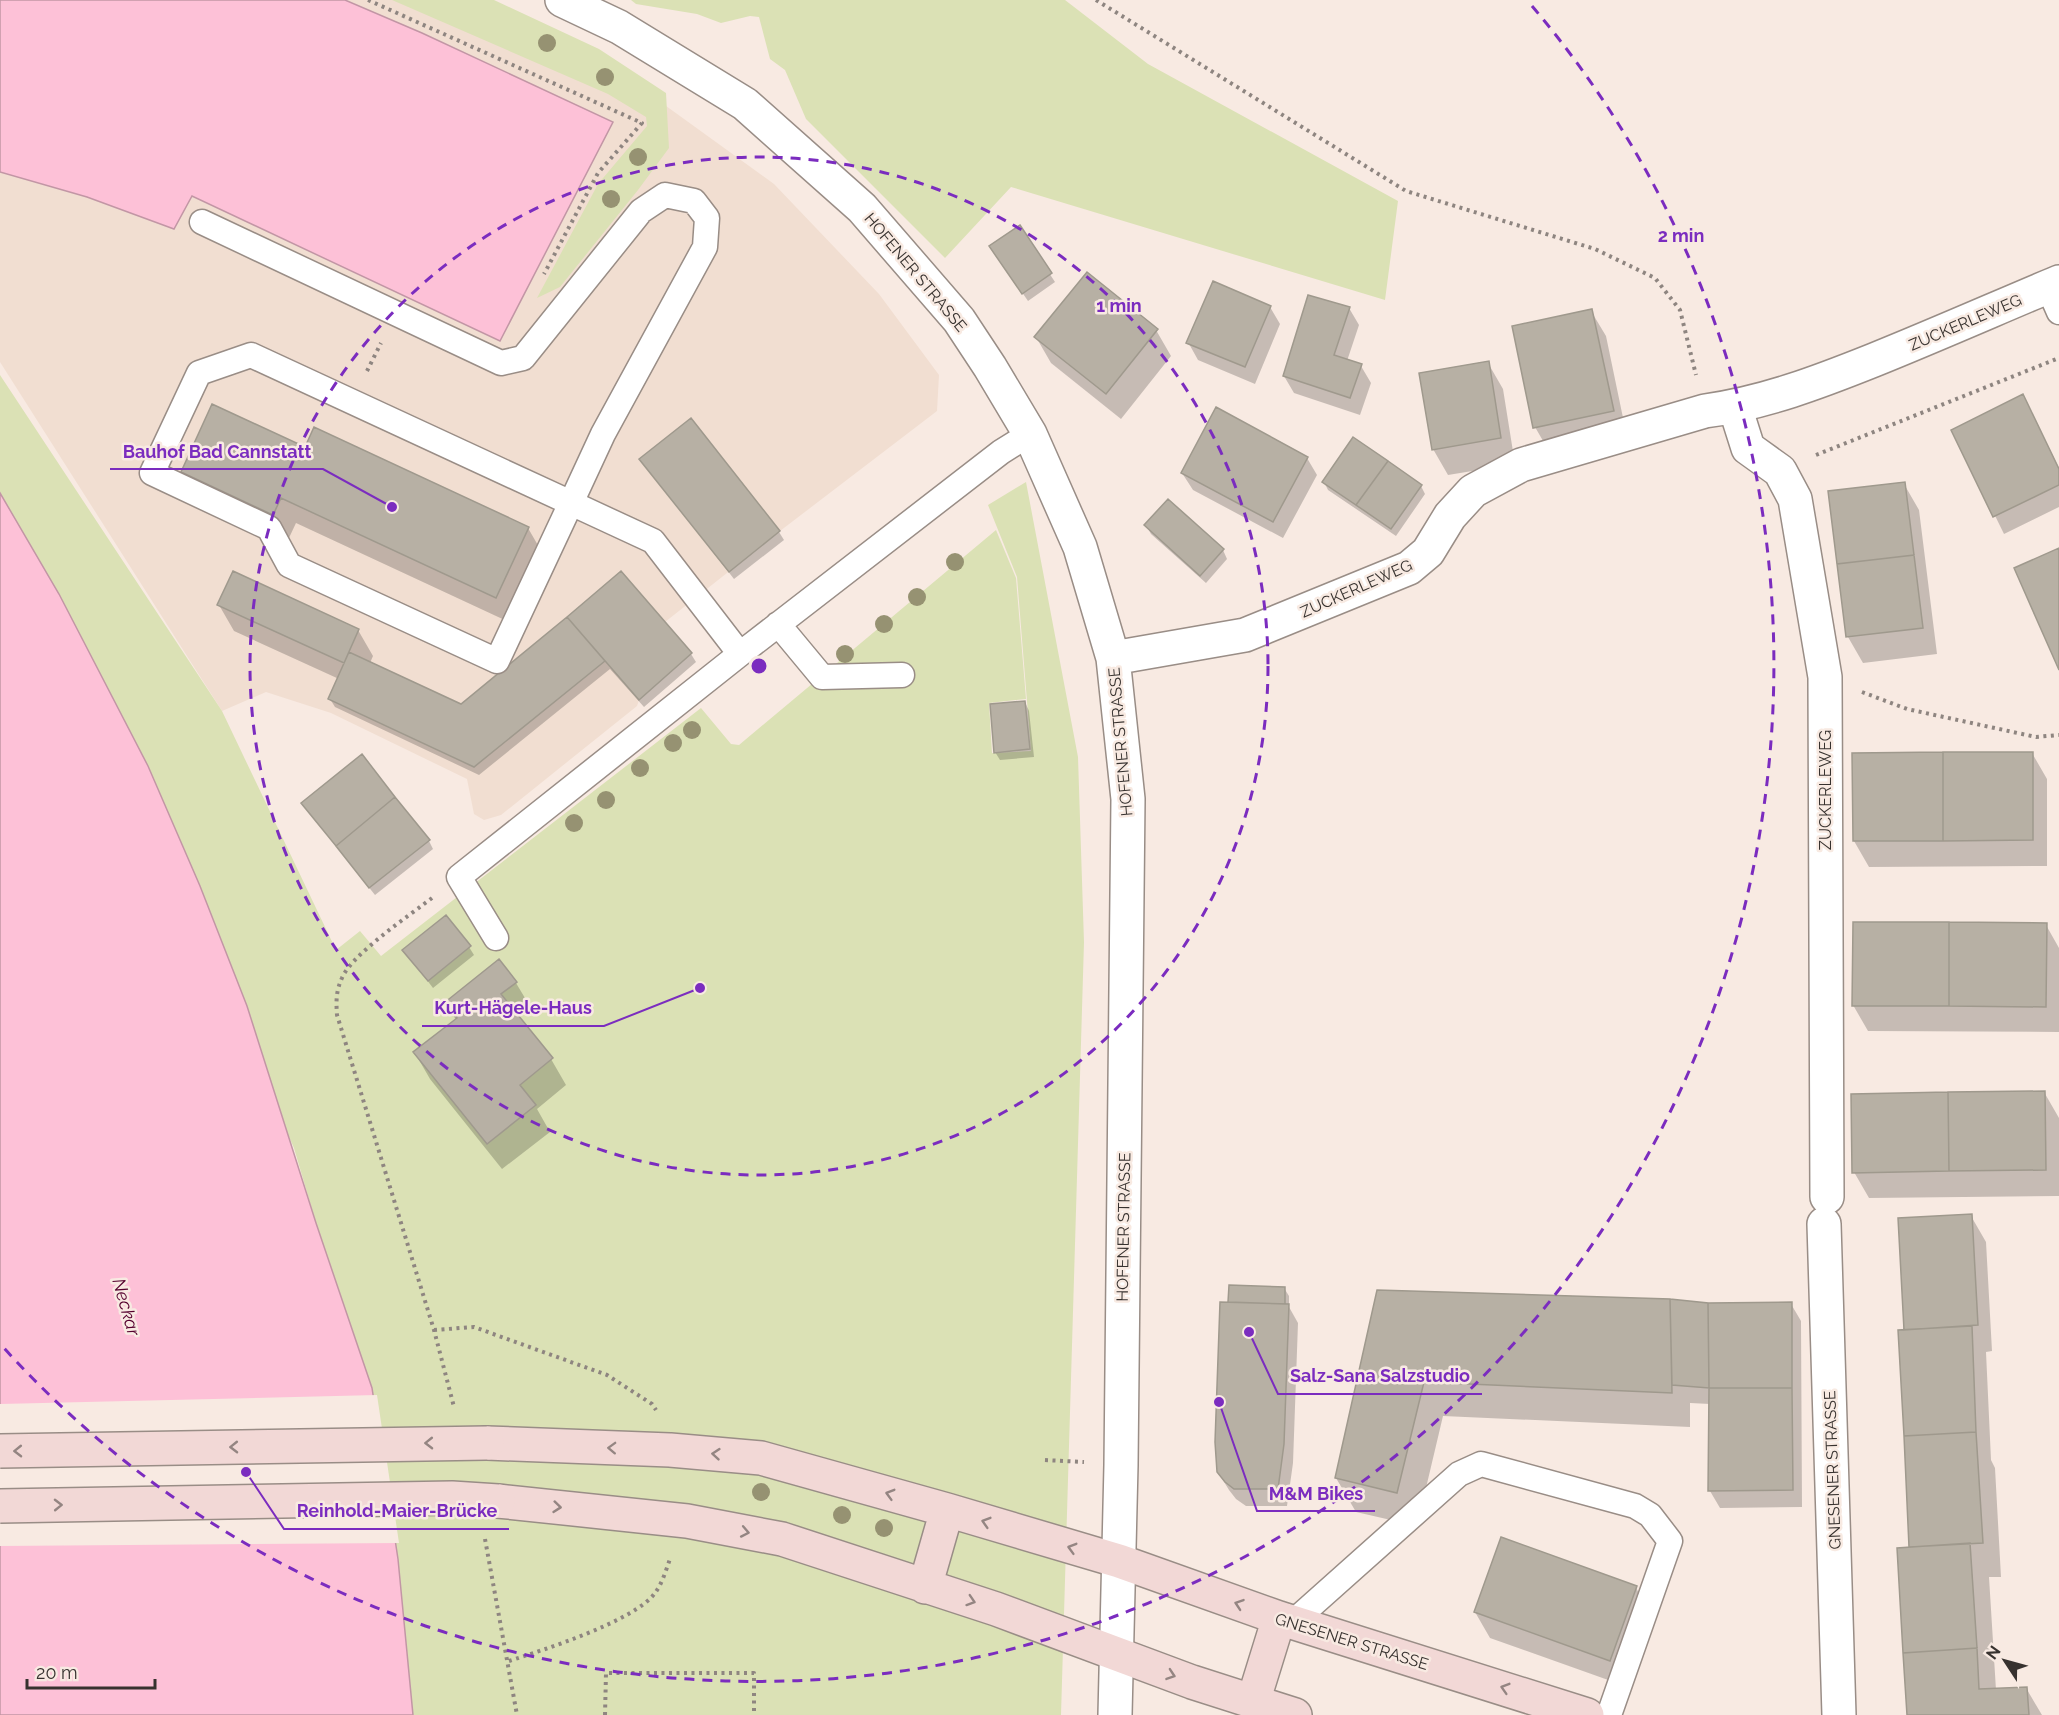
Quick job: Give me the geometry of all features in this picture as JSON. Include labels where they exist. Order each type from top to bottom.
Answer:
[{"type":"main road","name":"GNESENER STRASSE","points":[[0,1451],[487,1443],[670,1450],[761,1458],[947,1509],[1119,1561],[1286,1620],[1587,1715]]},
{"type":"main road","points":[[0,1506],[452,1498],[687,1521],[782,1539],[996,1609],[1116,1656],[1295,1715]]},
{"type":"main road","points":[[925,1587],[947,1509]]},
{"type":"main road","points":[[1253,1702],[1286,1620]]},
{"type":"street","name":"HOFENER STRASSE","points":[[562,0],[619,27],[745,104],[862,208],[959,320],[990,367],[1030,434],[1080,546],[1113,658],[1128,800],[1119,1561],[1115,1715]]},
{"type":"street","name":"ZUCKERLEWEG","points":[[1113,658],[1245,635],[1409,568],[1428,552],[1450,516],[1473,491],[1521,465],[1806,387],[1951,330],[2056,294]]},
{"type":"street","name":"ZUCKERLEWEG","points":[[1720,409],[1748,448],[1780,471],[1795,499],[1825,676],[1826,1211]]},
{"type":"street","name":"GNESENER STRASSE","points":[[1826,1211],[1839,1715]]},
{"type":"lane","points":[[202,222],[501,363],[523,358],[641,211],[665,195],[694,201],[707,218],[705,247],[603,434],[571,503],[497,661],[289,565],[269,528],[152,473],[199,373],[251,355],[571,503],[654,542],[740,654]]},
{"type":"lane","points":[[496,938],[459,877],[778,624],[1000,452],[1030,434]]},
{"type":"lane","points":[[778,624],[822,677],[902,675]]},
{"type":"lane","points":[[1286,1620],[1459,1474],[1481,1464],[1635,1506],[1650,1515],[1670,1541],[1609,1715]]},
{"type":"path","points":[[368,0],[642,123],[598,173],[543,275]]},
{"type":"path","points":[[1096,0],[1406,191],[1595,249],[1655,278],[1680,310],[1720,409]]},
{"type":"path","points":[[366,373],[385,334]]},
{"type":"path","points":[[1780,471],[1807,458],[2059,358]]},
{"type":"path","points":[[1825,676],[1907,710],[2036,737],[2059,735]]},
{"type":"path","points":[[454,1410],[434,1330],[337,1015],[335,997],[342,976],[364,951],[459,877]]},
{"type":"path","points":[[434,1330],[474,1327],[607,1375],[652,1404]]},
{"type":"path","points":[[484,1536],[509,1661],[517,1715]]},
{"type":"path","points":[[509,1661],[561,1644],[633,1612],[655,1594],[667,1568]]},
{"type":"path","points":[[604,1715],[606,1673],[629,1673],[754,1673],[754,1715]]},
{"type":"shaded area","points":[[345,0],[419,0],[655,98],[774,184],[879,294],[939,375],[937,411],[665,622],[692,653],[639,700],[637,706],[501,815],[484,820],[474,814],[467,779],[331,713],[266,692],[222,711],[0,362],[0,172],[87,197],[174,229],[192,196],[500,341],[613,122],[422,33]]},
{"type":"green space","points":[[392,0],[494,0],[599,49],[666,93],[669,148],[560,287],[537,298],[598,184],[647,126],[646,117],[608,94]]},
{"type":"green space","points":[[631,0],[1065,0],[1148,64],[1398,201],[1385,300],[1011,187],[945,258],[806,119],[785,70],[770,59],[759,17],[750,16],[721,23],[697,14],[636,4]]},
{"type":"green space","points":[[0,375],[222,711],[336,950],[360,931],[381,956],[701,708],[731,744],[739,745],[996,530],[1016,578],[1026,699],[989,703],[992,753],[1031,751],[1017,577],[988,505],[1026,482],[1078,757],[1084,942],[1061,1715],[413,1715],[398,1559],[316,1223],[294,1148],[0,494]]},
{"type":"water","points":[[0,0],[345,0],[422,33],[613,122],[500,341],[192,196],[174,229],[87,197],[0,172]]},
{"type":"water","name":"Neckar","points":[[0,493],[59,594],[148,766],[200,886],[247,1006],[316,1223],[372,1388],[398,1559],[413,1715],[0,1715]]},
{"type":"pier","points":[[377,1395],[399,1543],[0,1546],[0,1404]]},
{"type":"building","points":[[1020,225],[1052,273],[1022,294],[989,246]]},
{"type":"building","points":[[1087,272],[1158,329],[1106,394],[1034,337]]},
{"type":"building","points":[[1213,281],[1271,306],[1245,367],[1186,343]]},
{"type":"building","points":[[1308,295],[1350,307],[1334,355],[1362,364],[1350,398],[1283,376]]},
{"type":"building","points":[[1592,309],[1614,411],[1533,428],[1512,326]]},
{"type":"building","points":[[1489,361],[1501,438],[1432,450],[1419,373]]},
{"type":"building","points":[[2023,394],[2059,469],[2059,485],[1993,517],[1951,430]]},
{"type":"building","points":[[212,404],[305,447],[314,427],[529,527],[496,598],[281,498],[273,515],[181,472]]},
{"type":"building","points":[[1216,407],[1308,457],[1273,522],[1181,473]]},
{"type":"building","points":[[691,418],[780,531],[729,572],[639,459]]},
{"type":"building","points":[[1353,437],[1388,461],[1356,505],[1322,482]]},
{"type":"building","points":[[1388,461],[1422,485],[1391,529],[1356,505]]},
{"type":"building","points":[[1905,482],[1914,555],[1837,564],[1828,491]]},
{"type":"building","points":[[1168,499],[1224,549],[1200,576],[1144,525]]},
{"type":"building","points":[[2059,548],[2059,670],[2014,568]]},
{"type":"building","points":[[1914,555],[1923,628],[1846,637],[1837,564]]},
{"type":"building","points":[[233,571],[359,629],[344,663],[217,605]]},
{"type":"building","points":[[621,571],[692,653],[639,700],[567,617]]},
{"type":"building","points":[[567,617],[605,661],[474,767],[328,699],[349,652],[461,704]]},
{"type":"building","points":[[1025,701],[1030,749],[994,753],[990,704]]},
{"type":"building","points":[[1943,752],[2033,752],[2033,840],[1943,841]]},
{"type":"building","points":[[1943,752],[1943,841],[1853,841],[1852,753]]},
{"type":"building","points":[[362,754],[395,797],[336,846],[301,803]]},
{"type":"building","points":[[395,797],[430,840],[369,888],[336,846]]},
{"type":"building","points":[[446,915],[471,946],[428,981],[402,950]]},
{"type":"building","points":[[1853,922],[1949,922],[1949,1006],[1852,1006]]},
{"type":"building","points":[[1949,922],[2047,923],[2046,1007],[1949,1006]]},
{"type":"building","points":[[499,959],[517,982],[501,994],[553,1058],[520,1085],[536,1105],[487,1144],[413,1052],[457,1018],[444,1003]]},
{"type":"building","points":[[2045,1091],[2046,1170],[1949,1171],[1948,1092]]},
{"type":"building","points":[[1948,1092],[1949,1171],[1852,1173],[1851,1094]]},
{"type":"building","points":[[1972,1214],[1978,1325],[1904,1330],[1898,1218]]},
{"type":"building","points":[[1229,1285],[1285,1287],[1285,1304],[1228,1302]]},
{"type":"building","points":[[1377,1290],[1670,1299],[1672,1393],[1424,1382],[1397,1493],[1335,1478]]},
{"type":"building","points":[[1670,1299],[1708,1303],[1709,1388],[1672,1385]]},
{"type":"building","points":[[1220,1302],[1289,1304],[1284,1444],[1278,1489],[1234,1489],[1217,1472],[1215,1442]]},
{"type":"building","points":[[1792,1302],[1792,1388],[1709,1388],[1708,1303]]},
{"type":"building","points":[[1972,1326],[1976,1432],[1904,1436],[1898,1330]]},
{"type":"building","points":[[1709,1388],[1792,1388],[1793,1490],[1708,1491]]},
{"type":"building","points":[[1976,1432],[1983,1543],[1909,1547],[1904,1436]]},
{"type":"building","points":[[1501,1537],[1637,1586],[1610,1661],[1474,1612]]},
{"type":"building","points":[[1970,1543],[1977,1648],[1903,1653],[1897,1548]]},
{"type":"building","points":[[1977,1648],[1979,1689],[2027,1687],[2029,1715],[1907,1715],[1903,1653]]},
{"type":"place","name":"Bauhof Bad Cannstatt","points":[[392,507]]},
{"type":"place","name":"Kurt-Hägele-Haus","points":[[700,988]]},
{"type":"place","name":"Salz-Sana Salzstudio","points":[[1249,1332]]},
{"type":"place","name":"M&M Bikes","points":[[1219,1402]]},
{"type":"place","name":"Reinhold-Maier-Brücke","points":[[246,1472]]}]
